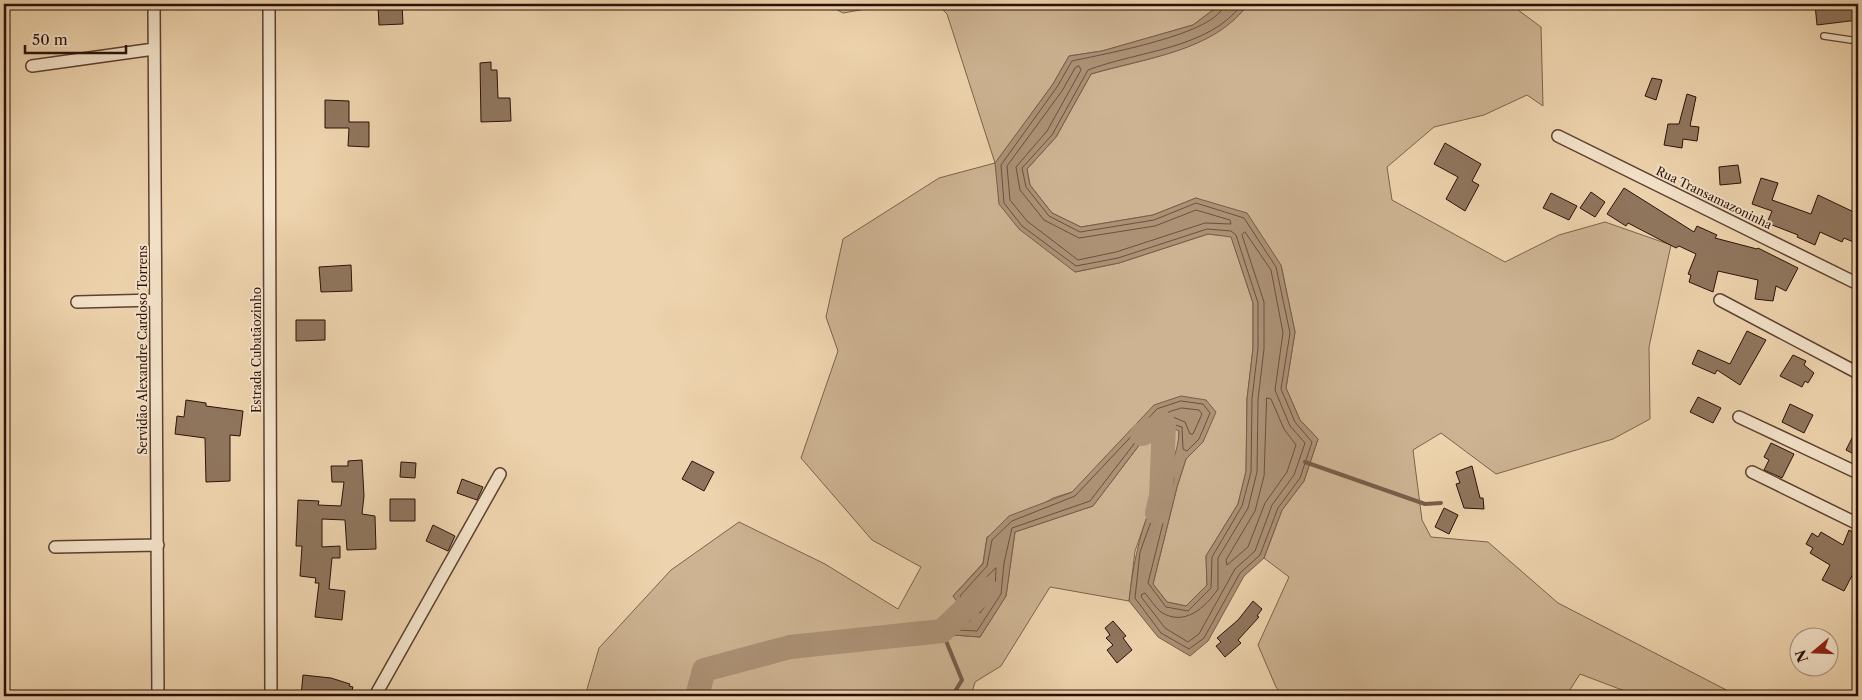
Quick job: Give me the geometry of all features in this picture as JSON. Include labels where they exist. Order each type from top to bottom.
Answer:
[{"type":"street","name":"Servidão Alexandre Cardoso Torrens","points":[[154,4],[158,696]]},
{"type":"street","name":"Estrada Cubatãozinho","points":[[269,4],[271,696]]},
{"type":"street","points":[[32,66],[154,49]]},
{"type":"street","name":"Rua Transamazoninha","points":[[1558,136],[1858,284]]},
{"type":"street","points":[[77,302],[156,300]]},
{"type":"street","points":[[1720,300],[1858,373]]},
{"type":"street","points":[[1739,417],[1858,473]]},
{"type":"street","points":[[1752,472],[1858,524]]},
{"type":"street","points":[[375,696],[500,474]]},
{"type":"street","points":[[54,546],[158,544]]},
{"type":"lane","points":[[1824,36],[1858,41]]},
{"type":"shaded area","points":[[826,4],[894,4],[843,13]]},
{"type":"shaded area","points":[[937,4],[1221,4],[1193,25],[1102,51],[1069,56],[1053,84],[995,164],[1075,272],[1119,263],[1208,234],[1231,236],[1253,303],[1253,348],[1247,399],[1246,472],[1238,504],[1206,556],[1207,585],[1186,606],[1167,602],[1153,584],[1177,487],[1186,459],[1203,442],[1206,400],[1100,465],[1072,492],[1053,498],[987,537],[983,563],[953,596],[969,617],[927,633],[980,637],[1006,596],[1015,532],[1093,506],[1140,444],[1171,427],[1179,430],[1179,446],[1151,506],[1135,551],[1129,601],[1050,587],[1001,666],[975,682],[971,696],[585,696],[599,648],[671,570],[739,522],[825,564],[898,609],[921,567],[872,540],[801,458],[838,351],[826,317],[843,239],[939,178],[995,163],[947,14]]},
{"type":"shaded area","points":[[1248,4],[1510,4],[1541,27],[1543,106],[1527,95],[1484,115],[1434,127],[1387,167],[1392,200],[1505,262],[1559,235],[1605,222],[1671,245],[1649,347],[1650,419],[1613,439],[1496,474],[1441,433],[1413,450],[1422,520],[1431,537],[1488,542],[1558,603],[1738,696],[1638,696],[1580,674],[1566,696],[1283,696],[1276,687],[1258,645],[1289,577],[1264,558],[1282,510],[1304,481],[1318,439],[1300,420],[1286,388],[1295,332],[1281,265],[1196,198],[1153,215],[1081,227],[1052,213],[1030,185],[1027,169],[1056,137],[1091,74],[1177,51],[1198,42],[1234,20]]},
{"type":"water","points":[[1221,4],[1248,4],[1234,20],[1217,33],[1197,43],[1177,51],[1091,74],[1056,137],[1027,169],[1030,185],[1052,213],[1081,227],[1153,215],[1196,198],[1247,213],[1281,265],[1295,332],[1286,388],[1300,420],[1318,439],[1304,481],[1282,510],[1264,558],[1244,576],[1208,641],[1190,656],[1158,637],[1129,601],[1139,541],[1151,506],[1176,451],[1179,431],[1171,427],[1140,444],[1093,506],[1015,532],[1006,596],[980,637],[926,633],[969,617],[953,596],[983,564],[987,538],[1009,516],[1072,492],[1154,405],[1181,396],[1206,400],[1216,412],[1203,442],[1186,459],[1177,487],[1153,584],[1167,602],[1186,606],[1207,585],[1206,556],[1238,504],[1246,471],[1247,399],[1253,348],[1253,303],[1231,237],[1208,234],[1119,263],[1075,272],[1019,229],[999,204],[995,163],[1053,84],[1069,56],[1102,51],[1193,25]]},
{"type":"building","points":[[1815,4],[1858,4],[1858,20],[1817,25]]},
{"type":"building","points":[[402,5],[403,24],[379,25],[378,6]]},
{"type":"building","points":[[491,62],[491,70],[497,70],[498,98],[510,98],[511,121],[481,122],[480,63]]},
{"type":"building","points":[[1652,78],[1662,80],[1656,100],[1645,96]]},
{"type":"building","points":[[1687,94],[1696,97],[1690,126],[1699,127],[1697,141],[1683,139],[1682,148],[1664,145],[1668,124],[1679,124]]},
{"type":"building","points":[[325,100],[349,101],[349,122],[369,122],[369,147],[348,146],[349,128],[325,128]]},
{"type":"building","points":[[1445,143],[1481,164],[1472,181],[1479,185],[1465,211],[1446,199],[1458,177],[1434,164]]},
{"type":"building","points":[[1738,165],[1741,183],[1720,185],[1719,167]]},
{"type":"building","points":[[1761,178],[1778,183],[1772,200],[1811,214],[1818,195],[1858,214],[1858,244],[1844,238],[1842,242],[1820,232],[1815,245],[1797,237],[1798,235],[1767,223],[1772,211],[1752,204]]},
{"type":"building","points":[[1624,188],[1694,232],[1697,226],[1717,235],[1715,238],[1758,248],[1798,268],[1786,291],[1776,286],[1773,301],[1755,299],[1758,280],[1718,271],[1713,292],[1689,282],[1691,275],[1688,274],[1696,254],[1679,246],[1676,248],[1628,223],[1626,226],[1607,214]]},
{"type":"building","points":[[1591,192],[1605,202],[1595,217],[1580,208]]},
{"type":"building","points":[[1551,193],[1577,206],[1569,220],[1543,208]]},
{"type":"building","points":[[351,265],[352,291],[321,292],[319,267]]},
{"type":"building","points":[[296,320],[325,320],[325,340],[296,341]]},
{"type":"building","points":[[1747,331],[1766,340],[1740,385],[1717,370],[1715,374],[1692,364],[1698,350],[1730,364]]},
{"type":"building","points":[[1793,355],[1806,361],[1804,365],[1814,373],[1808,383],[1805,381],[1802,387],[1780,376]]},
{"type":"building","points":[[1698,397],[1721,408],[1713,423],[1690,412]]},
{"type":"building","points":[[186,400],[206,403],[206,406],[243,411],[240,436],[230,435],[230,481],[206,482],[205,438],[175,434],[177,416],[184,417]]},
{"type":"building","points":[[1790,404],[1813,415],[1804,433],[1782,422]]},
{"type":"building","points":[[1858,426],[1858,456],[1846,450]]},
{"type":"building","points":[[1771,443],[1794,454],[1782,478],[1764,470],[1769,460],[1764,457]]},
{"type":"building","points":[[362,460],[364,496],[362,514],[375,516],[376,549],[347,550],[345,520],[322,519],[322,547],[340,546],[340,558],[332,558],[329,589],[345,591],[342,620],[315,617],[319,583],[315,583],[316,578],[300,576],[302,546],[296,546],[298,500],[319,501],[318,505],[341,506],[344,482],[332,482],[331,466],[348,466],[348,461]]},
{"type":"building","points":[[692,461],[714,472],[704,491],[682,479]]},
{"type":"building","points":[[401,462],[416,463],[415,478],[400,477]]},
{"type":"building","points":[[1472,466],[1480,498],[1483,498],[1484,509],[1464,508],[1456,484],[1460,483],[1456,472]]},
{"type":"building","points":[[462,479],[483,487],[477,500],[457,493]]},
{"type":"building","points":[[390,499],[415,499],[415,521],[390,521]]},
{"type":"building","points":[[1444,508],[1458,515],[1449,534],[1435,527]]},
{"type":"building","points":[[433,525],[455,536],[448,551],[426,541]]},
{"type":"building","points":[[1849,530],[1858,535],[1858,564],[1844,591],[1822,580],[1830,565],[1810,553],[1813,548],[1806,544],[1812,533],[1818,537],[1821,532],[1843,545]]},
{"type":"building","points":[[1253,601],[1262,609],[1257,616],[1259,617],[1238,640],[1241,643],[1225,657],[1216,646],[1221,642],[1217,638],[1238,620]]},
{"type":"building","points":[[1113,621],[1126,636],[1123,638],[1132,650],[1117,663],[1107,650],[1113,645],[1106,638],[1110,635],[1105,628]]},
{"type":"building","points":[[303,675],[331,678],[350,684],[349,686],[353,687],[350,696],[301,696]]},
{"type":"waterway","points":[[1142,434],[1164,424],[1161,496],[1157,513]]},
{"type":"waterway","points":[[1305,462],[1425,504],[1441,503]]},
{"type":"waterway","points":[[697,696],[704,670],[790,647],[942,631],[986,589]]},
{"type":"waterway","points":[[942,631],[962,680],[952,696]]}]
